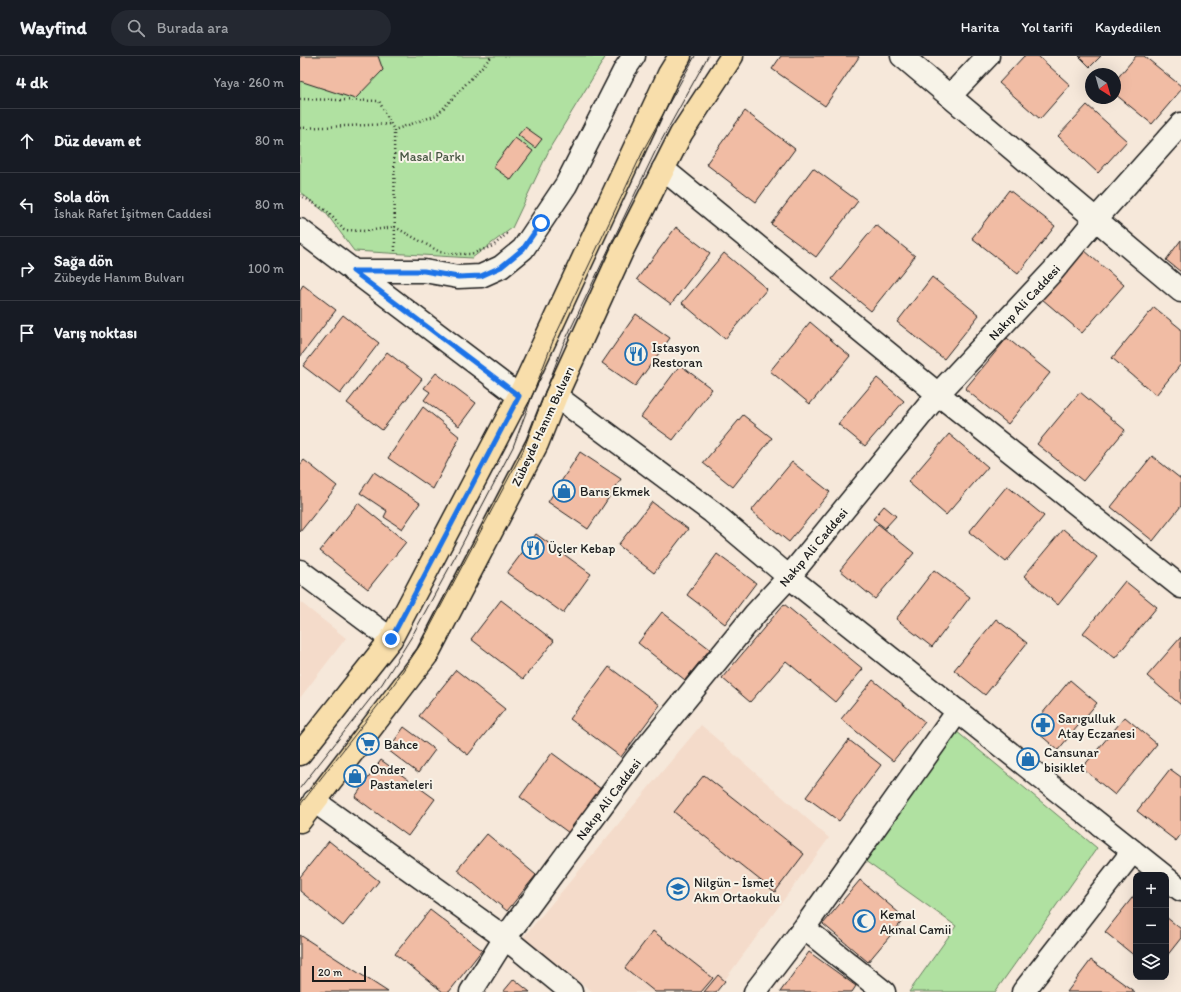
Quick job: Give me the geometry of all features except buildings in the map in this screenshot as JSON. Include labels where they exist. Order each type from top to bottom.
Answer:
[{"type":"main road","points":[[300,754],[391,639],[519,396],[669,74],[680,56]]},
{"type":"main road","name":"Zübeyde Hanım Bulvarı","points":[[300,821],[427,655],[537,444],[556,396],[623,249],[681,134],[732,56]]},
{"type":"street","points":[[353,271],[424,271],[458,277],[481,276],[501,267],[523,249],[566,185],[625,69],[634,56]]},
{"type":"street","points":[[902,56],[1181,291]]},
{"type":"street","points":[[950,96],[988,56]]},
{"type":"street","name":"Nakıp Ali Caddesi","points":[[471,992],[504,938],[636,760],[755,614],[789,577],[938,394],[1052,271],[1096,219],[1181,124]]},
{"type":"street","points":[[663,170],[938,394],[1181,587]]},
{"type":"street","points":[[300,230],[519,396]]},
{"type":"street","points":[[556,396],[712,512],[789,577],[1159,872]]},
{"type":"street","points":[[300,571],[391,639]]},
{"type":"street","points":[[755,992],[804,928],[958,711]]},
{"type":"street","points":[[314,801],[504,938],[571,992]]},
{"type":"street","points":[[1023,992],[1133,851]]},
{"type":"street","points":[[1169,880],[1181,890]]},
{"type":"street","points":[[804,928],[884,992]]},
{"type":"path","points":[[394,130],[437,115],[492,56]]},
{"type":"path","points":[[300,98],[379,101],[394,130],[395,271]]},
{"type":"path","points":[[300,128],[391,124]]},
{"type":"path","points":[[300,194],[328,211],[344,230],[366,231],[395,227],[440,252],[471,254],[493,246],[510,231]]},
{"type":"shaded area","points":[[300,602],[346,638],[300,698]]},
{"type":"shaded area","name":"Nilgün - İsmet Akın Ortaokulu","points":[[701,725],[829,838],[716,992],[593,992],[522,939]]},
{"type":"green space","name":"Masal Parkı","points":[[300,56],[606,56],[551,146],[512,228],[472,258],[354,251],[326,213],[300,192]]},
{"type":"green space","points":[[956,731],[1097,848],[995,992],[909,992],[956,926],[861,858]]},
{"type":"tram line","points":[[300,788],[382,684],[412,636],[460,548],[513,447],[553,341],[645,147],[695,56]]},
{"type":"tram line","points":[[300,805],[390,690],[422,642],[523,451],[563,345],[655,152],[708,56]]},
{"type":"place","name":"Istasyon Restoran","points":[[636,354]]},
{"type":"place","name":"Barıs Ekmek","points":[[564,491]]},
{"type":"place","name":"Üçler Kebap","points":[[533,548]]},
{"type":"place","name":"Sarıgulluk Atay Eczanesi","points":[[1043,725]]},
{"type":"place","name":"Bahce","points":[[368,744]]},
{"type":"place","name":"Cansunar bisiklet","points":[[1028,759]]},
{"type":"place","name":"Onder Pastaneleri","points":[[355,776]]},
{"type":"place","name":"Nilgün - İsmet Akın Ortaokulu","points":[[678,889]]},
{"type":"place","name":"Kemal Akınal Camii","points":[[864,921]]},
{"type":"route","points":[[391,639],[519,396],[353,271],[424,271],[458,277],[481,276],[501,267],[523,249],[541,223]]}]
